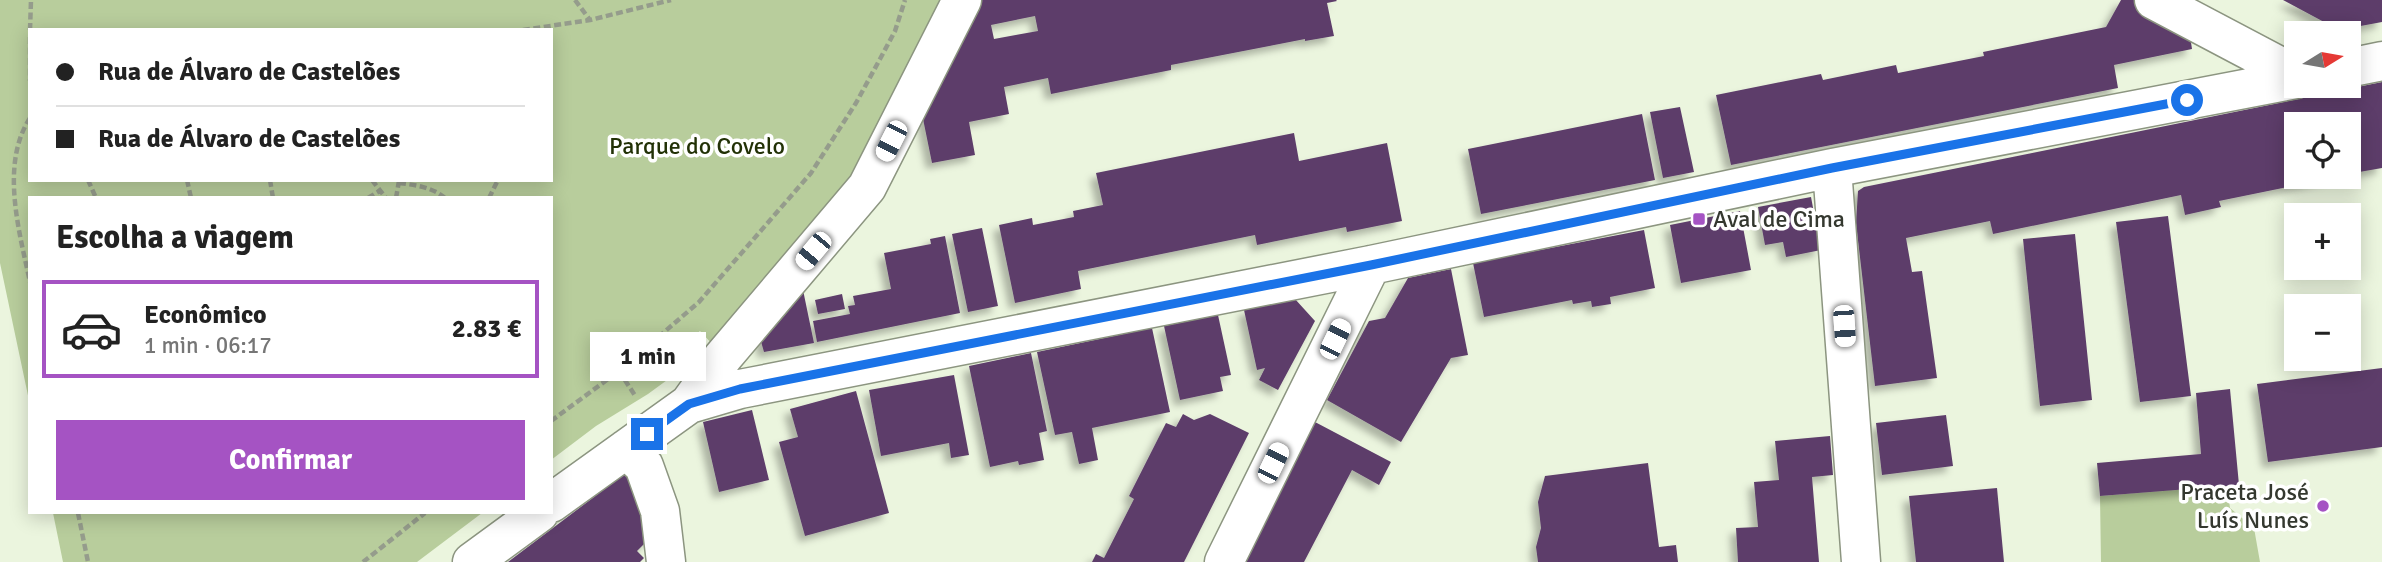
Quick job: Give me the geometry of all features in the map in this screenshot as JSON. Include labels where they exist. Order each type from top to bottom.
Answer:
[{"type":"street","points":[[553,502],[689,404],[723,356],[867,187],[962,0]]},
{"type":"street","points":[[2154,0],[2284,70]]},
{"type":"street","points":[[2361,65],[2382,61]]},
{"type":"street","points":[[689,404],[740,389],[1371,265],[1832,168],[2284,79]]},
{"type":"street","points":[[1832,168],[1861,562]]},
{"type":"street","points":[[1224,562],[1371,265]]},
{"type":"street","points":[[626,450],[644,466],[660,511],[666,562]]},
{"type":"street","points":[[472,562],[538,514]]},
{"type":"path","points":[[30,28],[31,0]]},
{"type":"path","points":[[575,0],[590,20]]},
{"type":"path","points":[[536,28],[590,20],[671,0]]},
{"type":"path","points":[[553,420],[619,371],[699,302],[811,173],[856,103],[895,31],[905,0]]},
{"type":"path","points":[[28,121],[18,138],[10,166],[10,188],[28,273]]},
{"type":"path","points":[[374,182],[385,196]]},
{"type":"path","points":[[404,182],[422,186],[441,196]]},
{"type":"path","points":[[371,196],[381,190]]},
{"type":"path","points":[[619,371],[638,399]]},
{"type":"path","points":[[78,514],[88,562]]},
{"type":"path","points":[[363,562],[424,514]]},
{"type":"green space","name":"Parque do Covelo","points":[[0,0],[945,0],[855,183],[714,346],[700,331],[663,361],[674,375],[596,426],[553,458],[553,196],[28,196],[28,396],[0,263]]},
{"type":"green space","points":[[2227,485],[2230,508],[2254,528],[2260,562],[2101,562],[2100,496]]},
{"type":"green space","points":[[53,514],[481,514],[417,562],[63,562]]},
{"type":"building","points":[[981,0],[1337,1],[1327,3],[1334,36],[1305,39],[1171,65],[1171,70],[1051,94],[1048,78],[1004,87],[1009,114],[969,122],[975,155],[932,163],[922,114]],"holes":[[[1035,16],[1038,31],[994,39],[991,25]]]},
{"type":"building","points":[[2121,0],[2145,0],[2190,36],[2192,49],[2114,65],[2118,88],[1731,165],[1716,95],[1821,74],[1823,80],[1896,65],[1898,73],[1984,56],[1983,52],[2106,27]]},
{"type":"building","points":[[2283,0],[2382,0],[2382,22],[2361,26],[2361,21],[2322,21]]},
{"type":"building","points":[[2382,82],[2382,168],[2361,172],[2361,112],[2284,112],[2284,188],[2219,201],[2221,207],[2185,215],[2181,195],[1993,234],[1990,221],[1906,238],[1912,272],[1922,271],[1937,378],[1875,386],[1856,223],[1858,191],[1864,187],[2303,98],[2361,98],[2361,86]]},
{"type":"building","points":[[1680,107],[1694,172],[1663,178],[1650,112]]},
{"type":"building","points":[[1642,114],[1655,180],[1481,214],[1468,149]]},
{"type":"building","points":[[1294,133],[1299,161],[1387,143],[1402,221],[1347,232],[1346,227],[1257,245],[1255,235],[1078,271],[1081,289],[1015,303],[999,225],[1032,218],[1033,225],[1074,217],[1073,211],[1103,205],[1096,173]]},
{"type":"building","points":[[1811,197],[1821,250],[1786,257],[1783,242],[1765,245],[1758,207]]},
{"type":"building","points":[[1740,211],[1751,270],[1681,283],[1670,225]]},
{"type":"building","points":[[2168,216],[2191,396],[2140,402],[2116,222]]},
{"type":"building","points":[[982,228],[998,306],[968,312],[952,234]]},
{"type":"building","points":[[1644,230],[1655,288],[1610,297],[1611,304],[1592,307],[1591,301],[1573,304],[1572,300],[1484,317],[1473,263]]},
{"type":"building","points":[[2075,234],[2092,400],[2040,406],[2023,239]]},
{"type":"building","points":[[945,236],[960,313],[817,342],[813,321],[850,314],[848,306],[855,305],[853,296],[891,289],[884,253],[931,244],[930,239]]},
{"type":"building","points":[[1451,269],[1468,355],[1451,358],[1401,442],[1327,400],[1369,321],[1385,318],[1408,278]]},
{"type":"building","points":[[803,290],[814,343],[764,352],[760,338]]},
{"type":"building","points":[[842,294],[845,309],[818,314],[815,300]]},
{"type":"building","points":[[1295,299],[1315,321],[1278,390],[1259,380],[1265,368],[1257,370],[1244,310]]},
{"type":"building","points":[[1218,315],[1231,375],[1220,377],[1223,391],[1180,400],[1164,326]]},
{"type":"building","points":[[1152,328],[1170,412],[1092,428],[1098,460],[1079,464],[1072,432],[1055,435],[1037,352]]},
{"type":"building","points":[[1031,353],[1047,431],[1039,433],[1044,460],[1019,465],[1018,461],[990,467],[969,366]]},
{"type":"building","points":[[2382,368],[2382,447],[2268,462],[2257,384]]},
{"type":"building","points":[[954,375],[969,455],[951,458],[949,443],[881,456],[869,390]]},
{"type":"building","points":[[2230,389],[2239,485],[2100,496],[2097,463],[2201,454],[2196,393]]},
{"type":"building","points":[[856,391],[889,513],[805,536],[779,442],[798,437],[790,409]]},
{"type":"building","points":[[752,410],[769,480],[719,492],[703,422]]},
{"type":"building","points":[[1183,414],[1194,420],[1210,414],[1249,433],[1184,562],[1092,562],[1096,554],[1104,558],[1134,499],[1129,496],[1166,423],[1176,427]]},
{"type":"building","points":[[1946,415],[1953,466],[1882,475],[1876,423]]},
{"type":"building","points":[[1315,422],[1391,462],[1379,485],[1352,470],[1304,562],[1242,560]]},
{"type":"building","points":[[1830,436],[1833,475],[1812,477],[1819,562],[1738,562],[1736,528],[1758,527],[1754,482],[1779,480],[1775,441]]},
{"type":"building","points":[[1648,463],[1659,547],[1676,545],[1678,562],[1538,562],[1536,547],[1541,528],[1538,502],[1545,476]]},
{"type":"building","points":[[627,472],[655,533],[637,551],[644,558],[640,562],[508,562]]},
{"type":"building","points":[[1997,488],[2004,562],[1916,562],[1909,496]]},
{"type":"place","name":"Aval de Cima","points":[[1699,219]]},
{"type":"place","name":"Praceta José Luís Nunes","points":[[2323,506]]},
{"type":"route","points":[[647,434],[689,404],[740,389],[1371,265],[1832,168],[2187,100]]}]
